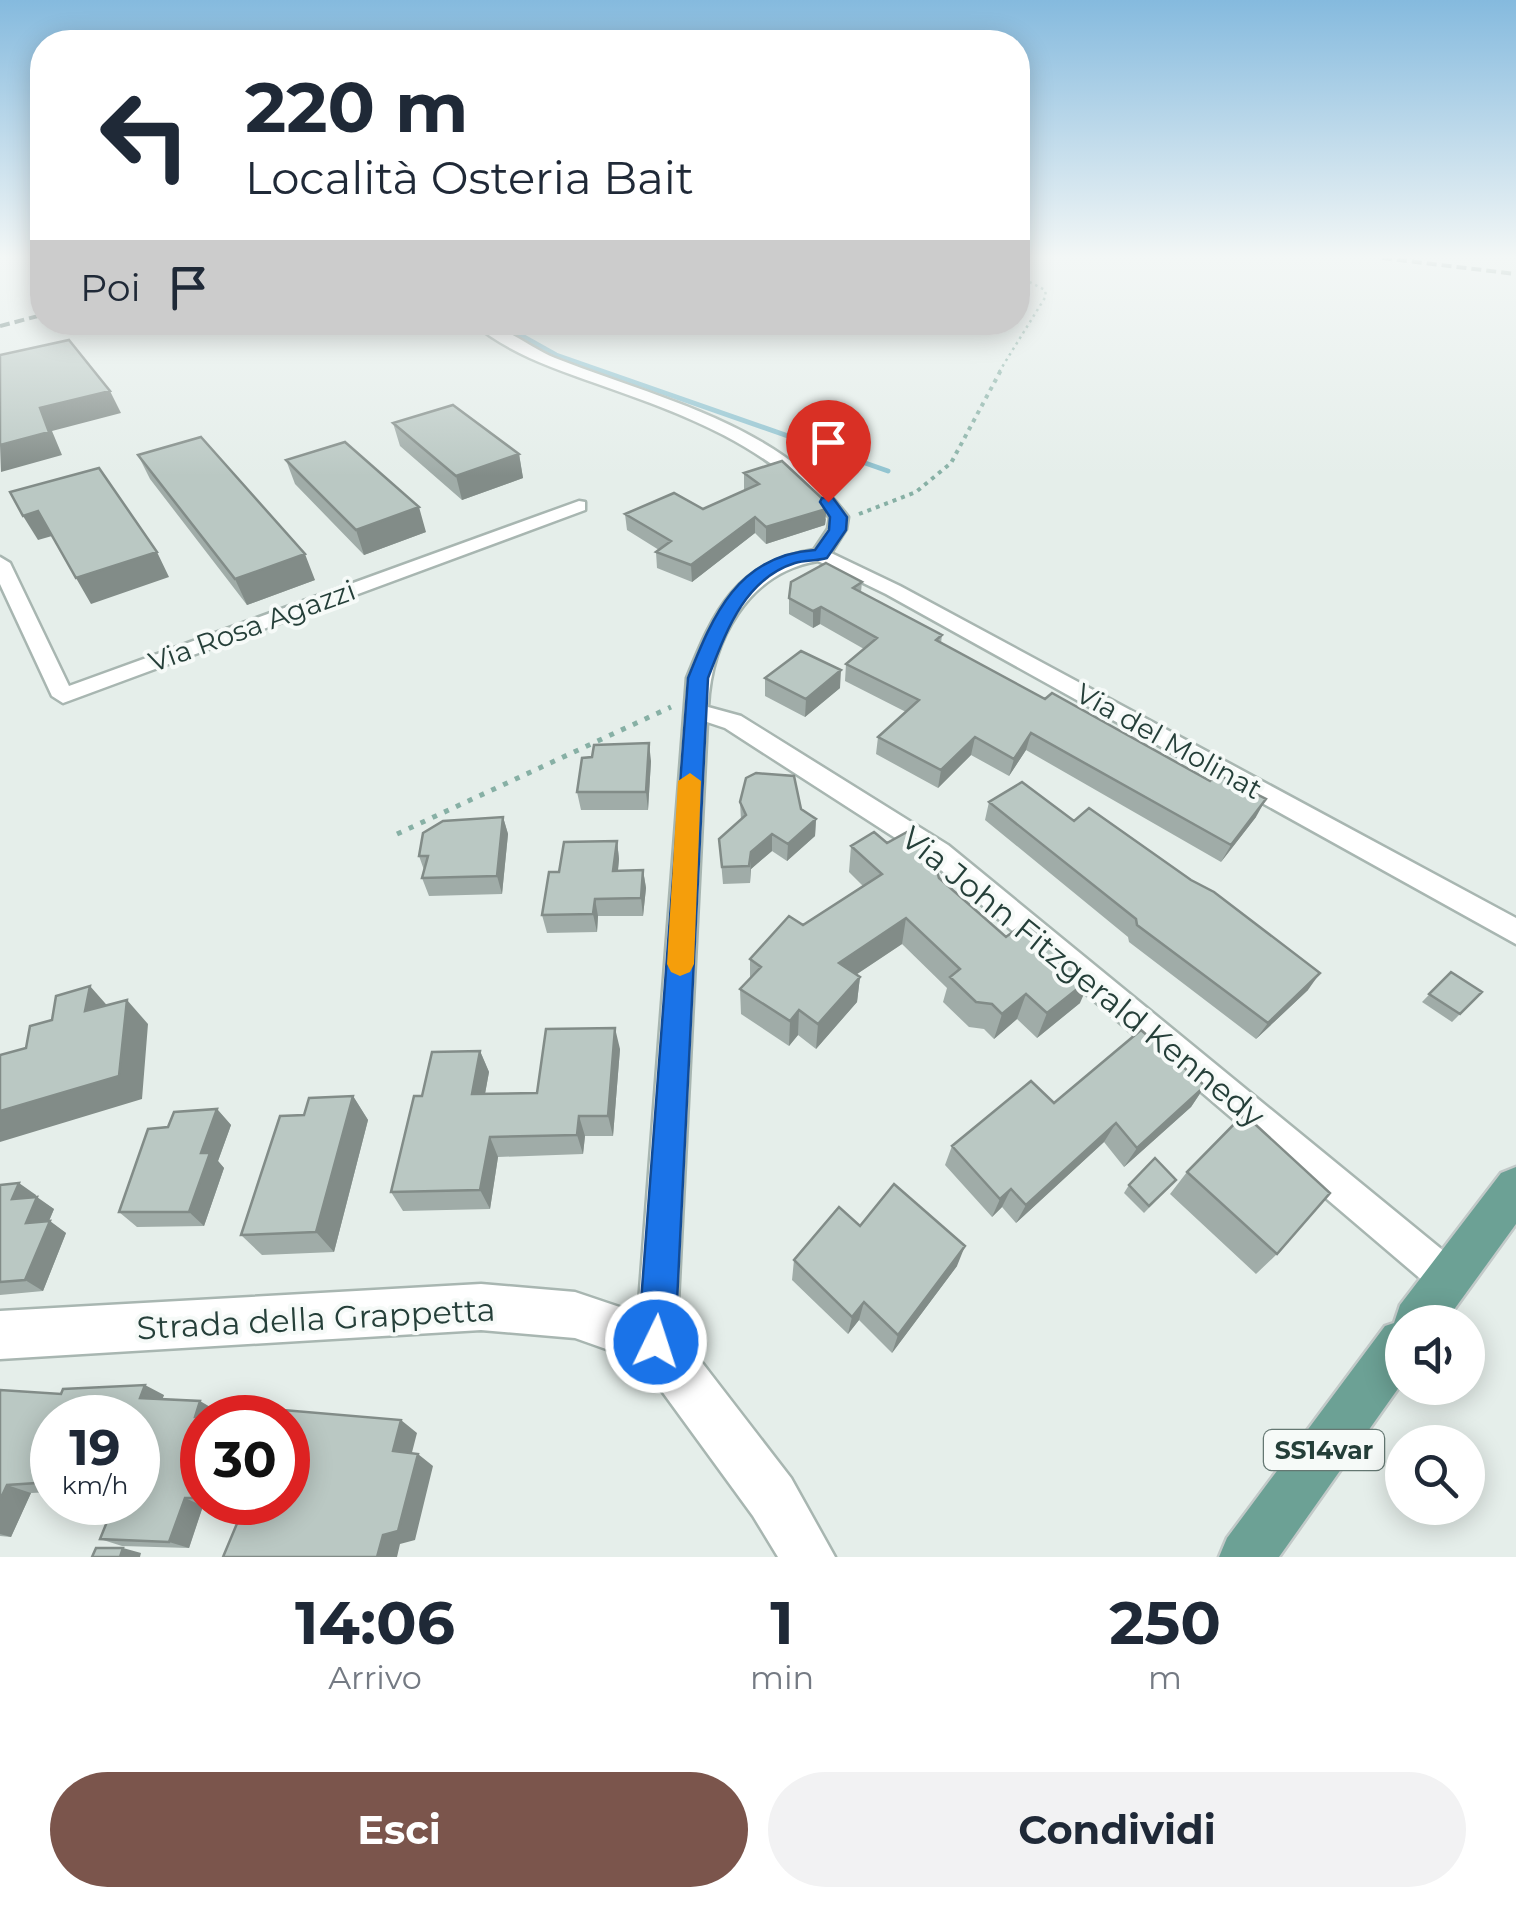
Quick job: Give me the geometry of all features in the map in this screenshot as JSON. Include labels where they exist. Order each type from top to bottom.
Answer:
[{"type":"main road","points":[[1430,1305],[1516,1188]]},
{"type":"main road","name":"SS14var","points":[[1246,1557],[1385,1366]]},
{"type":"street","points":[[502,335],[552,362],[763,447],[802,476],[839,517],[837,530],[820,555],[796,556],[747,583],[714,636],[698,678],[656,1342],[772,1497],[808,1557]]},
{"type":"street","name":"Via Rosa Agazzi","points":[[0,563],[63,696],[579,506]]},
{"type":"street","name":"Via del Molinat","points":[[820,555],[893,590],[1516,932]]},
{"type":"street","name":"Via John Fitzgerald Kennedy","points":[[694,708],[734,722],[938,852],[1449,1279]]},
{"type":"street","name":"Strada della Grappetta","points":[[3,1340],[481,1307],[575,1316],[656,1342]]},
{"type":"path","points":[[839,517],[894,503],[916,492],[951,463],[966,441],[988,390],[1022,335]]},
{"type":"path","points":[[397,834],[672,706],[694,708]]},
{"type":"building","points":[[69,340],[110,391],[40,408],[49,432],[0,445],[0,355]]},
{"type":"building","points":[[453,405],[519,454],[456,476],[393,423]]},
{"type":"building","points":[[201,437],[305,554],[235,579],[138,455]]},
{"type":"building","points":[[345,442],[419,507],[356,530],[286,460]]},
{"type":"building","points":[[782,461],[827,503],[826,509],[766,527],[755,517],[691,565],[656,552],[671,541],[625,514],[674,493],[703,509],[759,484],[744,473]]},
{"type":"building","points":[[99,468],[157,552],[76,578],[38,511],[23,516],[10,492]]},
{"type":"building","points":[[826,563],[862,582],[853,588],[942,635],[936,640],[1045,699],[1052,693],[1210,781],[1217,774],[1266,799],[1231,845],[1031,733],[1014,759],[975,737],[941,770],[878,737],[919,700],[846,664],[877,638],[821,607],[813,611],[789,598],[791,582]]},
{"type":"building","points":[[801,651],[841,670],[806,699],[765,678]]},
{"type":"building","points":[[649,743],[646,792],[577,792],[582,758],[592,757],[594,745]]},
{"type":"building","points":[[756,773],[794,776],[801,809],[816,819],[788,844],[772,834],[751,852],[749,866],[722,867],[719,839],[746,815],[740,802],[746,778]]},
{"type":"building","points":[[1022,782],[1074,821],[1089,808],[1214,892],[1320,973],[1268,1023],[1137,925],[1136,919],[989,802]]},
{"type":"building","points":[[503,817],[497,876],[422,878],[428,856],[419,856],[423,833],[443,821]]},
{"type":"building","points":[[874,832],[887,843],[907,832],[932,854],[939,878],[1006,937],[1026,922],[1091,978],[1047,1013],[1026,994],[1002,1014],[992,1004],[976,1002],[950,977],[960,969],[906,918],[839,963],[860,977],[818,1024],[799,1010],[790,1021],[740,989],[761,967],[750,959],[789,916],[803,925],[882,874],[851,846]]},
{"type":"building","points":[[617,841],[613,871],[643,870],[641,898],[595,899],[593,914],[542,915],[549,872],[559,872],[564,842]]},
{"type":"building","points":[[1451,972],[1482,992],[1460,1014],[1429,994]]},
{"type":"building","points":[[90,986],[85,1011],[127,1000],[119,1076],[0,1111],[0,1055],[26,1048],[30,1026],[52,1020],[56,996]]},
{"type":"building","points":[[615,1028],[608,1116],[579,1116],[577,1135],[490,1137],[480,1190],[391,1192],[414,1096],[422,1096],[432,1052],[480,1051],[472,1094],[537,1093],[546,1029]]},
{"type":"building","points":[[1141,1030],[1205,1086],[1137,1148],[1116,1123],[1026,1205],[1011,1189],[1000,1199],[952,1146],[1031,1081],[1054,1103]]},
{"type":"building","points":[[353,1096],[316,1232],[241,1235],[280,1116],[304,1115],[309,1098]]},
{"type":"building","points":[[217,1109],[201,1153],[210,1153],[189,1212],[119,1212],[148,1129],[168,1127],[174,1112]]},
{"type":"building","points":[[1244,1114],[1330,1193],[1277,1254],[1187,1172]]},
{"type":"building","points":[[1155,1158],[1176,1180],[1149,1206],[1129,1185]]},
{"type":"building","points":[[19,1183],[12,1199],[37,1197],[26,1223],[50,1221],[25,1280],[0,1282],[0,1185]]},
{"type":"building","points":[[894,1184],[965,1246],[898,1335],[864,1302],[852,1317],[794,1260],[839,1207],[860,1226]]},
{"type":"building","points":[[145,1385],[141,1395],[30,1395],[30,1483],[7,1485],[0,1500],[0,1390],[61,1394],[63,1389]]},
{"type":"building","points":[[160,1399],[180,1400],[180,1512],[169,1542],[100,1539],[106,1525],[160,1525]]},
{"type":"building","points":[[310,1412],[401,1420],[393,1451],[418,1454],[398,1531],[383,1535],[377,1557],[223,1557],[236,1525],[310,1525]]},
{"type":"building","points":[[96,1548],[123,1548],[120,1557],[92,1557]]},
{"type":"waterway","points":[[520,335],[556,355],[888,471]]},
{"type":"slow traffic","points":[[680,964],[690,781]]},
{"type":"route","points":[[656,1342],[698,678],[714,636],[747,583],[796,556],[820,555],[837,530],[839,517],[828,502]]}]
